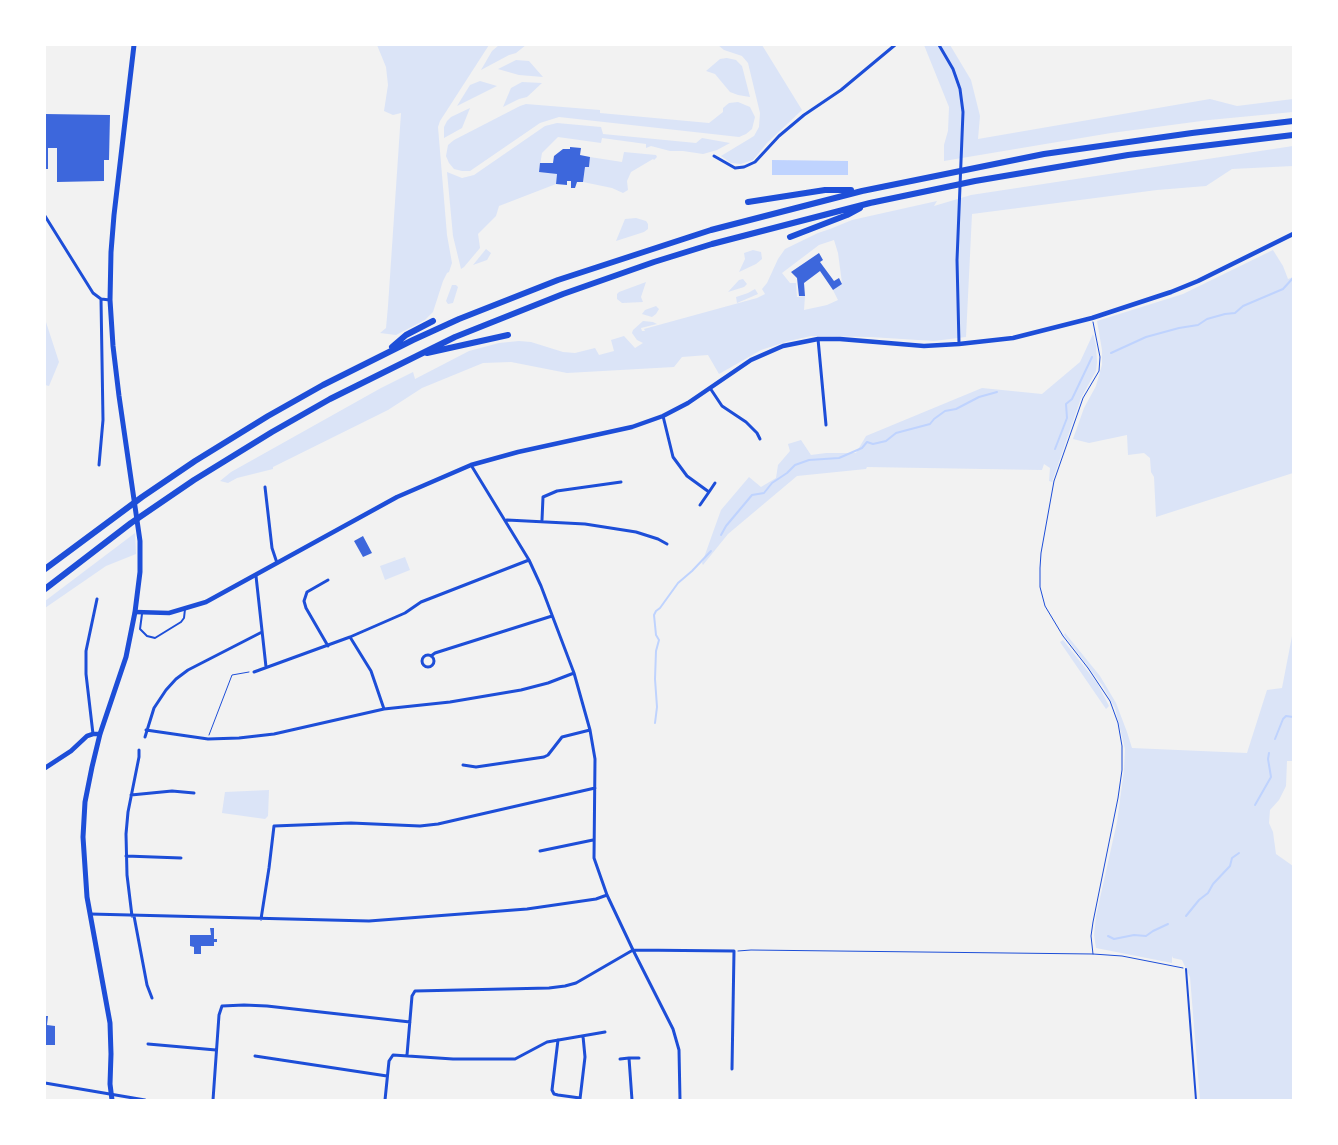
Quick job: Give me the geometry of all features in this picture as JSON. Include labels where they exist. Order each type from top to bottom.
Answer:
[{"type":"highway","points":[[45,569],[194,461],[268,416],[383,354],[459,318],[609,262],[711,230],[862,190],[977,167],[1119,143],[1293,121]]},
{"type":"highway","points":[[45,589],[144,514],[201,475],[272,432],[330,399],[454,337],[514,313],[654,262],[765,229],[870,203],[975,181],[1128,154],[1293,134]]},
{"type":"highway","points":[[748,202],[825,190],[862,190]]},
{"type":"highway","points":[[790,237],[847,215],[870,203]]},
{"type":"highway","points":[[383,354],[406,335],[433,321]]},
{"type":"highway","points":[[419,355],[508,335]]},
{"type":"main road","points":[[111,1098],[110,1023],[90,914],[84,867],[84,819],[89,778],[100,734],[126,657],[135,612],[140,572],[140,541],[112,346],[110,300],[114,215],[134,45]]},
{"type":"street","points":[[714,156],[735,168],[744,167],[755,162],[779,136],[804,115],[840,90],[895,45]]},
{"type":"street","points":[[939,45],[953,70],[960,89],[962,105],[957,260],[959,344]]},
{"type":"street","points":[[45,216],[93,292],[101,299],[110,300]]},
{"type":"street","points":[[135,612],[169,613],[185,610],[213,599],[397,497],[471,465],[518,452],[632,427],[663,416],[688,403],[763,354],[791,344],[818,339],[840,339],[907,345],[959,344],[1014,338],[1145,302],[1198,282],[1293,234]]},
{"type":"street","points":[[99,465],[103,420],[101,299]]},
{"type":"street","points":[[818,339],[826,425]]},
{"type":"street","points":[[710,388],[722,406],[746,422],[760,439]]},
{"type":"street","points":[[663,416],[673,457],[680,468],[696,484],[709,492]]},
{"type":"street","points":[[471,465],[530,560],[574,673],[590,730],[595,759],[594,858],[608,895],[633,950],[673,1029],[679,1050],[680,1100]]},
{"type":"street","points":[[542,520],[543,497],[556,491],[621,482]]},
{"type":"street","points":[[700,505],[715,483]]},
{"type":"street","points":[[265,487],[272,548],[277,564]]},
{"type":"street","points":[[506,520],[542,520],[585,524],[636,532],[668,544]]},
{"type":"street","points":[[254,672],[328,646],[405,613],[421,602],[530,560]]},
{"type":"street","points":[[256,576],[266,667]]},
{"type":"street","points":[[328,580],[307,592],[304,601],[306,608],[328,646]]},
{"type":"street","points":[[93,734],[87,684],[86,651],[97,599]]},
{"type":"street","points":[[431,656],[435,653],[552,616]]},
{"type":"street","points":[[144,737],[154,708],[176,679],[188,670],[262,632]]},
{"type":"street","points":[[350,637],[371,671],[384,709]]},
{"type":"street","points":[[146,730],[208,739],[274,734],[384,709],[494,695],[548,683],[574,673]]},
{"type":"street","points":[[462,765],[476,767],[544,757],[548,755],[562,737],[590,730]]},
{"type":"street","points":[[45,768],[72,751],[87,736],[100,734]]},
{"type":"street","points":[[139,750],[128,812],[126,856],[133,916],[147,985],[152,998]]},
{"type":"street","points":[[261,919],[270,868],[274,826],[351,823],[429,825],[595,788]]},
{"type":"street","points":[[131,795],[172,791],[194,793]]},
{"type":"street","points":[[540,852],[593,840]]},
{"type":"street","points":[[126,856],[181,858]]},
{"type":"street","points":[[90,914],[369,921],[527,909],[608,895]]},
{"type":"street","points":[[407,1055],[412,996],[415,991],[549,988],[576,982],[633,950],[734,951],[732,1069]]},
{"type":"street","points":[[213,1100],[216,1050],[222,1006],[266,1006],[410,1022]]},
{"type":"street","points":[[385,1100],[391,1057],[397,1054],[452,1059],[515,1059],[540,1045],[605,1032]]},
{"type":"street","points":[[558,1040],[552,1090],[558,1095],[580,1099],[585,1057],[583,1036]]},
{"type":"street","points":[[148,1044],[216,1050]]},
{"type":"street","points":[[255,1056],[388,1076]]},
{"type":"street","points":[[629,1058],[632,1100]]},
{"type":"street","points":[[620,1059],[639,1058]]},
{"type":"street","points":[[45,1083],[111,1098],[145,1100]]},
{"type":"lane","points":[[142,613],[140,629],[147,636],[155,638],[181,622],[184,618],[185,610]]},
{"type":"lane","points":[[1186,969],[1196,1100]]},
{"type":"path","points":[[1092,318],[1100,357],[1099,371],[1083,398],[1054,480],[1041,553],[1040,587],[1048,611],[1062,636],[1104,691],[1115,712],[1120,734],[1122,770],[1111,836],[1093,922],[1091,936],[1093,954]]},
{"type":"path","points":[[208,739],[232,675],[254,672]]},
{"type":"path","points":[[734,951],[1093,954],[1122,956],[1186,969]]},
{"type":"shaded area","points":[[377,45],[489,45],[438,127],[447,235],[452,263],[443,281],[433,312],[425,320],[396,335],[380,333],[386,328],[401,113],[393,115],[384,111],[388,85],[386,67]]},
{"type":"shaded area","points":[[499,45],[526,45],[516,53],[481,70],[492,51]]},
{"type":"shaded area","points":[[718,45],[762,45],[802,110],[767,143],[753,160],[741,164],[731,163],[721,156],[754,136],[759,127],[760,113],[748,63],[742,56],[724,50]]},
{"type":"shaded area","points":[[924,45],[950,45],[971,80],[980,116],[978,139],[1210,99],[1237,106],[1293,99],[1293,112],[1209,120],[1111,133],[944,161],[949,107]]},
{"type":"shaded area","points":[[720,59],[736,60],[742,66],[750,97],[730,92],[715,74],[706,71]]},
{"type":"shaded area","points":[[516,60],[529,61],[543,77],[519,75],[498,69]]},
{"type":"shaded area","points":[[480,81],[497,86],[457,106],[470,85]]},
{"type":"shaded area","points":[[522,82],[542,83],[527,97],[503,107],[511,88]]},
{"type":"shaded area","points":[[738,102],[750,107],[755,117],[752,129],[739,137],[559,117],[540,123],[470,171],[454,169],[446,156],[448,145],[454,140],[526,104],[600,110],[600,113],[709,123],[723,112],[723,108],[729,103]]},
{"type":"shaded area","points":[[470,108],[462,128],[444,138],[444,127],[447,121],[451,117]]},
{"type":"shaded area","points":[[557,123],[601,127],[603,134],[696,143],[702,138],[730,143],[717,150],[703,154],[670,151],[651,146],[646,148],[646,144],[602,138],[601,143],[558,137],[542,153],[539,171],[557,174],[556,184],[499,206],[496,216],[478,234],[480,248],[461,269],[453,236],[447,172],[462,178],[474,175],[545,126]]},
{"type":"shaded area","points":[[1293,146],[1293,166],[1232,169],[1206,186],[1157,190],[972,214],[966,337],[934,341],[811,336],[761,350],[719,374],[708,355],[682,357],[674,367],[567,373],[511,362],[483,363],[422,388],[388,410],[273,467],[273,469],[237,478],[228,483],[220,481],[231,472],[413,372],[415,379],[469,351],[499,343],[531,342],[563,352],[575,353],[595,348],[599,355],[614,351],[611,340],[624,336],[635,348],[643,343],[637,340],[632,333],[643,321],[657,324],[641,328],[642,331],[645,331],[644,329],[757,298],[765,294],[762,289],[785,249],[818,233],[852,220],[937,201],[934,206],[971,195]],"holes":[[[834,240],[838,253],[842,283],[833,290],[838,300],[827,305],[804,310],[805,296],[797,297],[796,283],[790,283],[782,273],[819,245]]]},
{"type":"shaded area","points":[[624,152],[656,155],[657,157],[631,172],[627,181],[628,190],[623,193],[612,188],[583,182],[585,167],[589,167],[590,157],[622,162]]},
{"type":"shaded area","points":[[636,218],[646,221],[648,229],[616,241],[625,219]]},
{"type":"shaded area","points":[[486,249],[491,253],[487,260],[473,265]]},
{"type":"shaded area","points":[[753,250],[761,252],[762,259],[739,272],[745,259],[744,253]]},
{"type":"shaded area","points":[[1273,250],[1283,266],[1288,279],[1293,277],[1293,473],[1156,517],[1154,477],[1151,472],[1150,458],[1144,453],[1128,455],[1127,435],[1089,443],[1073,439],[1084,408],[1096,386],[1102,365],[1102,350],[1097,321],[1183,294]]},
{"type":"shaded area","points":[[743,279],[747,284],[744,287],[728,292],[739,280]]},
{"type":"shaded area","points":[[646,282],[641,297],[643,302],[622,303],[617,299],[619,292]]},
{"type":"shaded area","points":[[452,285],[458,287],[453,303],[448,304],[446,301]]},
{"type":"shaded area","points":[[755,289],[758,294],[737,303],[736,297]]},
{"type":"shaded area","points":[[656,306],[659,309],[652,317],[642,314],[645,310]]},
{"type":"shaded area","points":[[45,319],[59,362],[49,386],[45,385]]},
{"type":"shaded area","points":[[1093,334],[1096,345],[1096,371],[1081,398],[1052,482],[1049,481],[1050,468],[1044,464],[1042,470],[867,467],[866,469],[797,476],[728,534],[703,565],[702,563],[721,510],[749,477],[761,487],[776,478],[778,465],[790,451],[788,444],[801,440],[811,455],[856,453],[866,436],[982,388],[1042,394],[1080,362]]},
{"type":"shaded area","points":[[135,533],[136,554],[106,566],[45,608],[45,601]]},
{"type":"shaded area","points":[[405,557],[410,570],[385,580],[380,566]]},
{"type":"shaded area","points":[[1293,631],[1293,761],[1287,761],[1286,786],[1279,800],[1270,810],[1269,823],[1273,832],[1276,854],[1293,866],[1293,1100],[1200,1100],[1190,977],[1182,960],[1172,956],[1172,963],[1096,948],[1094,935],[1096,916],[1117,822],[1125,749],[1115,708],[1102,685],[1064,635],[1065,633],[1100,676],[1116,703],[1132,748],[1247,753],[1267,690],[1282,688]]},
{"type":"shaded area","points":[[1063,640],[1097,683],[1109,706],[1106,709],[1060,642]]},
{"type":"shaded area","points":[[269,790],[268,816],[265,819],[222,813],[225,792]]},
{"type":"water","points":[[772,160],[848,161],[848,175],[772,175]]},
{"type":"building","points":[[45,114],[110,115],[109,160],[104,160],[104,181],[57,182],[57,148],[48,148],[48,169],[45,169]]},
{"type":"building","points":[[570,147],[581,148],[580,155],[590,157],[589,167],[585,167],[583,182],[577,182],[575,188],[571,188],[571,181],[567,181],[567,185],[556,184],[557,174],[539,172],[540,163],[553,163],[554,156],[563,149],[570,149]]},
{"type":"building","points":[[819,253],[823,260],[820,262],[834,281],[839,278],[842,284],[833,290],[820,271],[804,283],[805,296],[799,296],[797,278],[791,272]]},
{"type":"building","points":[[363,536],[372,553],[363,557],[354,541]]},
{"type":"building","points":[[210,928],[214,928],[214,939],[217,939],[217,942],[214,942],[214,946],[201,946],[201,954],[194,954],[194,947],[190,946],[190,935],[211,935]]},
{"type":"building","points":[[45,1016],[48,1016],[47,1025],[55,1026],[55,1045],[45,1045]]},
{"type":"waterway","points":[[1111,353],[1146,337],[1198,325],[1207,319],[1235,313],[1243,306],[1283,289],[1293,278]]},
{"type":"waterway","points":[[1055,449],[1067,418],[1066,404],[1072,399],[1092,357]]},
{"type":"waterway","points":[[721,535],[726,526],[752,495],[764,493],[772,483],[795,465],[809,460],[839,458],[862,448],[867,442],[873,444],[886,441],[896,433],[930,424],[945,411],[956,409],[979,397],[997,392]]},
{"type":"waterway","points":[[655,723],[657,707],[656,651],[659,640],[656,635],[654,615],[678,583],[711,551]]},
{"type":"waterway","points":[[1275,739],[1283,719],[1286,716],[1293,717]]},
{"type":"waterway","points":[[1255,805],[1271,777],[1269,753]]},
{"type":"waterway","points":[[1186,916],[1230,866],[1232,858],[1239,853]]},
{"type":"waterway","points":[[1108,936],[1114,939],[1134,935],[1146,936],[1168,924]]}]
